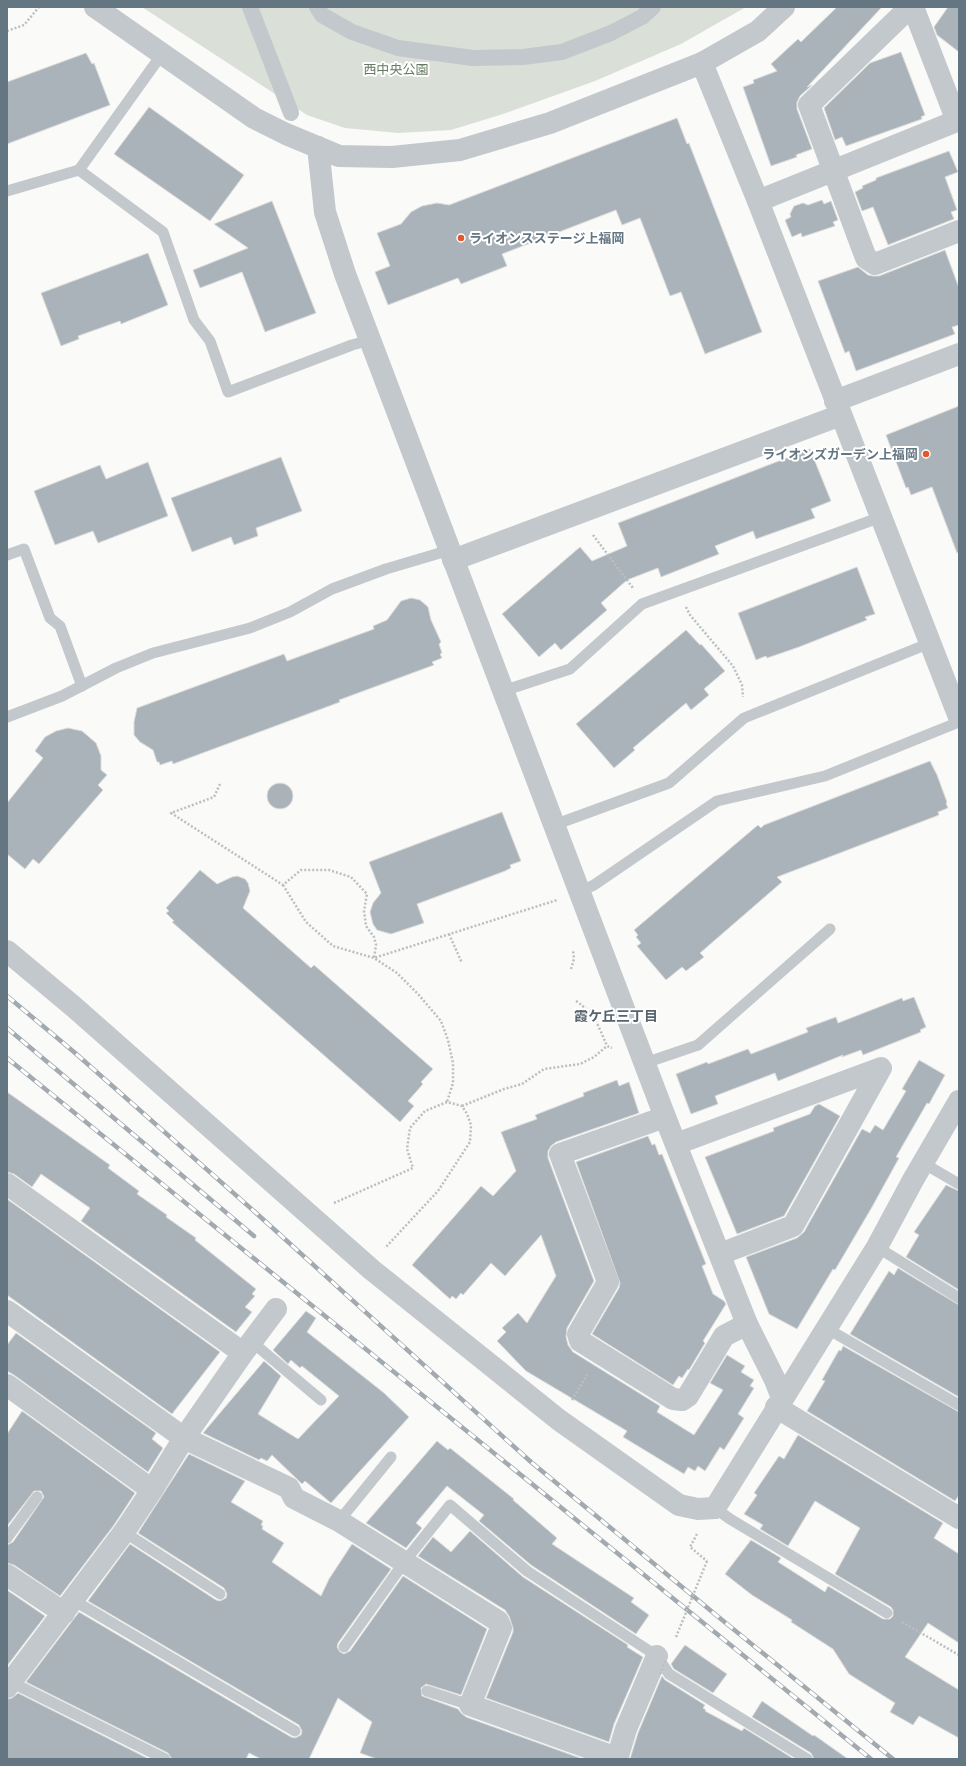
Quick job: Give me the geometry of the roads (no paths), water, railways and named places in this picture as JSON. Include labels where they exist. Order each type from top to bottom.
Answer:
[{"type":"street","points":[[95,7],[254,118],[286,134],[339,156],[392,157],[460,150],[550,123],[702,63],[758,31],[784,7]]},
{"type":"street","points":[[250,7],[291,113]]},
{"type":"street","points":[[317,7],[322,15],[352,32],[398,48],[473,58],[523,57],[562,52],[611,33],[642,17],[653,7]]},
{"type":"street","points":[[910,7],[809,105],[866,258],[875,264],[959,231]]},
{"type":"street","points":[[758,201],[958,120],[914,7]]},
{"type":"street","points":[[702,63],[758,201],[959,717]]},
{"type":"street","points":[[318,147],[325,212],[345,274],[554,825],[570,895],[642,1056],[747,1324],[775,1380],[779,1403],[959,1518]]},
{"type":"street","points":[[451,555],[583,511],[838,408],[959,354]]},
{"type":"street","points":[[7,951],[74,1007],[372,1270],[559,1420],[678,1505],[698,1509],[715,1508],[877,1247],[959,1101]]},
{"type":"street","points":[[676,1144],[881,1068],[793,1226],[720,1254]]},
{"type":"street","points":[[665,1117],[560,1154],[608,1282],[578,1334],[580,1341],[673,1399],[682,1400],[688,1396],[724,1336],[747,1324]]},
{"type":"street","points":[[7,1184],[247,1348]]},
{"type":"street","points":[[9,1684],[124,1532],[184,1438],[276,1309]]},
{"type":"street","points":[[7,1311],[184,1438],[289,1488],[294,1498],[339,1521],[498,1621],[501,1628],[470,1705],[617,1758],[629,1722],[661,1664]]},
{"type":"street","points":[[7,1385],[152,1490]]},
{"type":"street","points":[[7,1575],[68,1606]]},
{"type":"lane","points":[[7,190],[79,170],[162,54]]},
{"type":"lane","points":[[79,170],[163,232],[194,320],[210,341],[228,392],[352,345],[370,340]]},
{"type":"lane","points":[[503,691],[570,669],[642,604],[881,517]]},
{"type":"lane","points":[[7,556],[24,549],[50,618],[60,626],[82,686]]},
{"type":"lane","points":[[7,717],[62,696],[116,668],[153,653],[250,628],[290,612],[332,589],[386,569],[451,555]]},
{"type":"lane","points":[[554,825],[669,783],[744,718],[930,643]]},
{"type":"lane","points":[[570,895],[594,885],[717,801],[825,776],[959,722]]},
{"type":"lane","points":[[642,1056],[698,1045],[830,929]]},
{"type":"lane","points":[[923,1163],[959,1184]]},
{"type":"lane","points":[[877,1247],[959,1298]]},
{"type":"lane","points":[[826,1328],[959,1405]]},
{"type":"lane","points":[[247,1348],[321,1400]]},
{"type":"lane","points":[[339,1521],[391,1457]]},
{"type":"lane","points":[[7,1538],[37,1497]]},
{"type":"lane","points":[[344,1647],[405,1562],[450,1505],[527,1571],[661,1664],[669,1674],[807,1759]]},
{"type":"lane","points":[[715,1508],[737,1523],[887,1613]]},
{"type":"lane","points":[[124,1532],[220,1594]]},
{"type":"lane","points":[[68,1606],[295,1731]]},
{"type":"lane","points":[[9,1684],[165,1759]]},
{"type":"lane","points":[[427,1691],[470,1705]]},
{"type":"railway","points":[[7,996],[74,1052],[255,1212],[531,1462],[893,1759]]},
{"type":"railway","points":[[7,1028],[254,1236]]},
{"type":"railway","points":[[7,1058],[871,1759]]},
{"type":"place","name":"ライオンスステージ上福岡","points":[[461,238]]},
{"type":"place","name":"ライオンズガーデン上福岡","points":[[926,454]]},
{"type":"district","name":"霞ケ丘三丁目","points":[[616,1016]]},
{"type":"park label","name":"西中央公園","points":[[396,69]]}]
